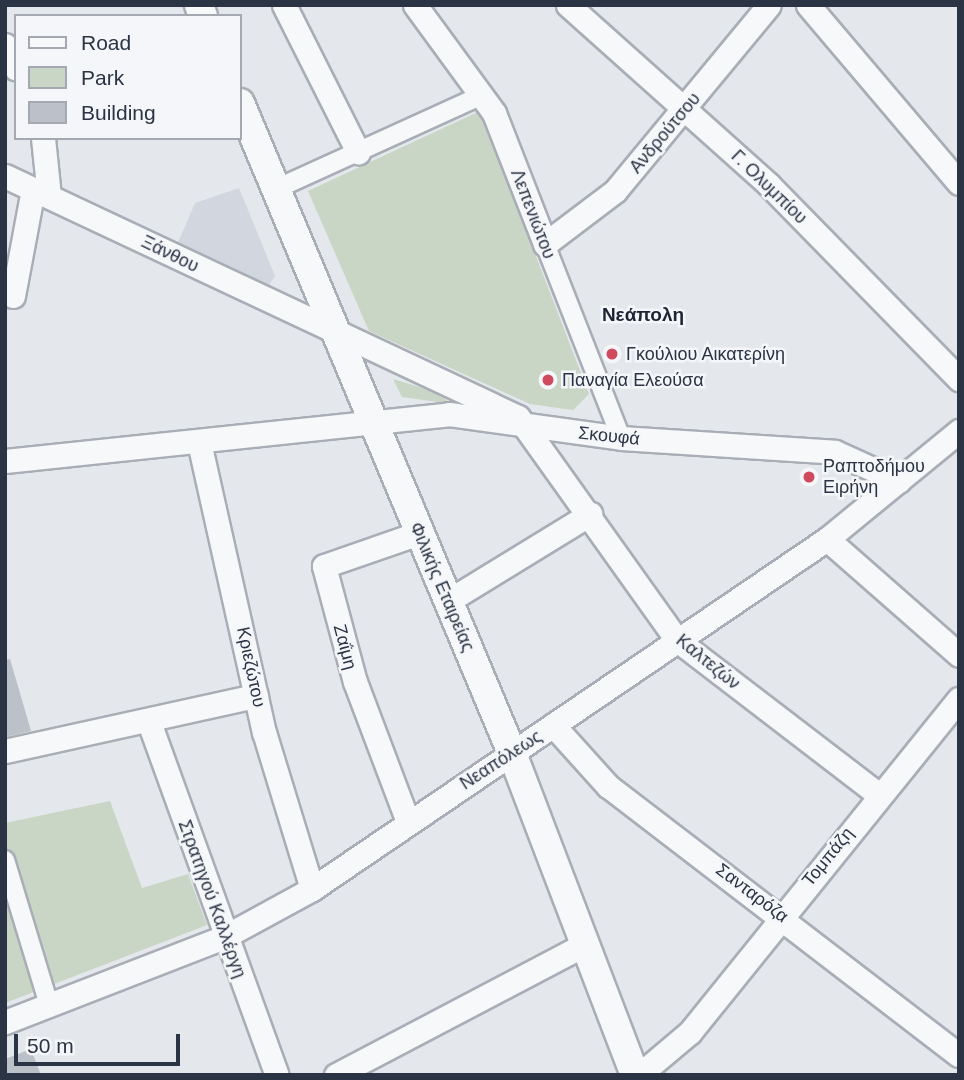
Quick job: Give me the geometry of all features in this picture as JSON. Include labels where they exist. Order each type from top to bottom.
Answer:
[{"type":"street","points":[[284,5],[358,152]]},
{"type":"street","name":"Λεπενιώτου","points":[[415,5],[494,113],[621,438]]},
{"type":"street","name":"Γ. Ολυμπίου","points":[[568,5],[687,110],[959,379]]},
{"type":"street","name":"Ανδρούτσου","points":[[545,244],[601,204],[687,110],[769,5]]},
{"type":"street","points":[[808,5],[959,183]]},
{"type":"street","points":[[5,45],[14,65]]},
{"type":"street","points":[[276,189],[480,96]]},
{"type":"street","name":"Φιλικής Εταιρείας","points":[[242,108],[512,753],[637,1075]]},
{"type":"street","points":[[13,296],[41,192],[43,140]]},
{"type":"street","name":"Ξάνθου","points":[[5,176],[335,332]]},
{"type":"street","name":"Σκουφά","points":[[335,332],[502,408],[525,425],[621,438],[835,452],[899,481]]},
{"type":"street","points":[[5,461],[374,425],[449,414],[525,425]]},
{"type":"street","name":"Καλτεζών","points":[[525,425],[677,640],[879,795]]},
{"type":"street","name":"Νεαπόλεως","points":[[5,1022],[224,937],[312,889],[827,539],[959,431]]},
{"type":"street","name":"Κριεζώτου","points":[[200,442],[256,696],[312,889]]},
{"type":"street","points":[[448,601],[590,514]]},
{"type":"street","name":"Ζαΐμη","points":[[408,822],[355,682],[324,566],[419,533]]},
{"type":"street","points":[[827,539],[959,654]]},
{"type":"street","points":[[5,751],[149,722],[256,696]]},
{"type":"street","name":"Τομπάζη","points":[[637,1075],[690,1032],[959,699]]},
{"type":"street","name":"Στρατηγού Καλλέργη","points":[[149,722],[224,937],[277,1075]]},
{"type":"street","name":"Σανταρόζα","points":[[553,725],[608,786],[782,915],[959,1055]]},
{"type":"street","points":[[5,860],[49,1005]]},
{"type":"street","points":[[336,1075],[585,944]]},
{"type":"shaded area","points":[[239,188],[275,276],[269,285],[177,245],[195,203]]},
{"type":"green space","points":[[480,111],[589,394],[573,410],[530,404],[369,331],[308,191]]},
{"type":"green space","points":[[393,379],[432,391],[453,404],[402,397]]},
{"type":"green space","points":[[110,801],[142,888],[188,874],[207,925],[5,1003],[5,823]]},
{"type":"building","points":[[10,659],[31,731],[5,737],[5,660]]},
{"type":"building","points":[[31,1049],[41,1075],[5,1075],[5,1059]]},
{"type":"place","name":"Γκούλιου Αικατερίνη","points":[[612,354]]},
{"type":"place","name":"Παναγία Ελεούσα","points":[[548,380]]},
{"type":"place","name":"Ραπτοδήμου Ειρήνη","points":[[809,477]]},
{"type":"district","name":"Νεάπολη","points":[[643,315]]}]
